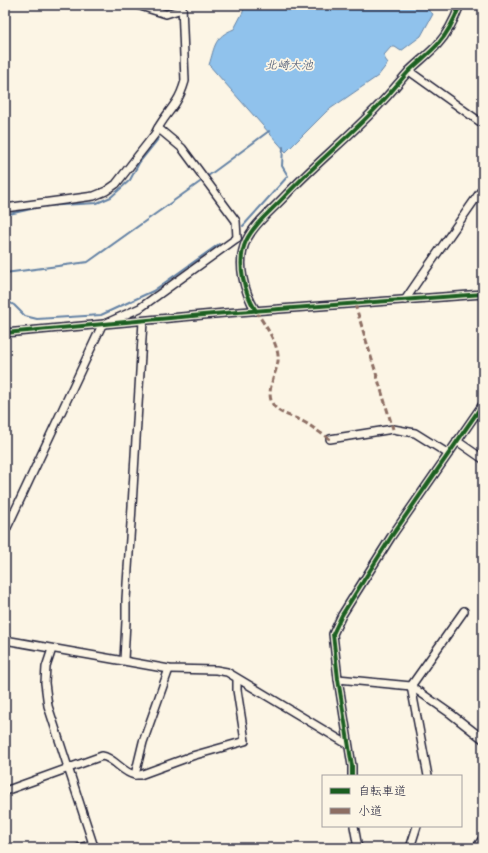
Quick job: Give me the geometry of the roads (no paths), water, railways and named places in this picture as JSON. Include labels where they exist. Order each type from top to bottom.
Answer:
[{"type":"street","points":[[5,208],[94,196],[106,191],[116,184],[155,134],[177,101],[185,81],[182,7],[166,14],[137,5]]},
{"type":"street","points":[[256,311],[247,293],[242,269],[241,260],[246,241],[260,221],[304,176],[379,106],[409,71],[439,43],[454,19],[460,5]]},
{"type":"street","points":[[409,71],[483,124]]},
{"type":"street","points":[[158,128],[182,148],[236,221],[237,238]]},
{"type":"street","points":[[406,300],[483,188]]},
{"type":"street","points":[[237,238],[246,241]]},
{"type":"street","points":[[5,532],[102,325],[140,308],[237,238]]},
{"type":"street","points":[[5,333],[256,311],[483,294]]},
{"type":"street","points":[[124,660],[126,599],[132,523],[143,321]]},
{"type":"street","points":[[352,775],[352,766],[338,679],[333,634],[342,615],[391,537],[447,453],[483,404]]},
{"type":"street","points":[[330,440],[393,429],[415,433],[447,453]]},
{"type":"street","points":[[457,441],[483,459]]},
{"type":"street","points":[[428,775],[411,686],[464,611]]},
{"type":"street","points":[[5,640],[169,669],[216,670],[227,672],[348,744]]},
{"type":"street","points":[[52,649],[46,667],[45,683],[48,706],[95,846],[79,848]]},
{"type":"street","points":[[135,775],[143,742],[169,669]]},
{"type":"street","points":[[5,791],[102,756],[109,757],[130,774],[140,775],[192,756],[245,741],[237,690],[237,679]]},
{"type":"street","points":[[338,679],[411,686],[483,739]]},
{"type":"street","points":[[354,827],[358,848]]},
{"type":"street","points":[[410,848],[417,827]]},
{"type":"street","points":[[476,848],[483,838]]},
{"type":"water","name":"北崎大池","points":[[244,5],[422,5],[433,14],[421,36],[401,51],[395,47],[391,47],[384,55],[388,63],[378,76],[327,111],[286,152],[209,65],[216,43],[222,35],[234,29],[243,12]]},
{"type":"waterway","points":[[208,176],[269,131]]},
{"type":"waterway","points":[[5,215],[44,206],[97,203],[111,197],[130,180],[139,163],[159,138]]},
{"type":"waterway","points":[[243,226],[288,176],[282,166],[283,147]]},
{"type":"waterway","points":[[5,273],[88,262],[200,182]]},
{"type":"waterway","points":[[5,300],[14,305],[25,316],[37,319],[101,315],[153,291],[219,244]]}]
